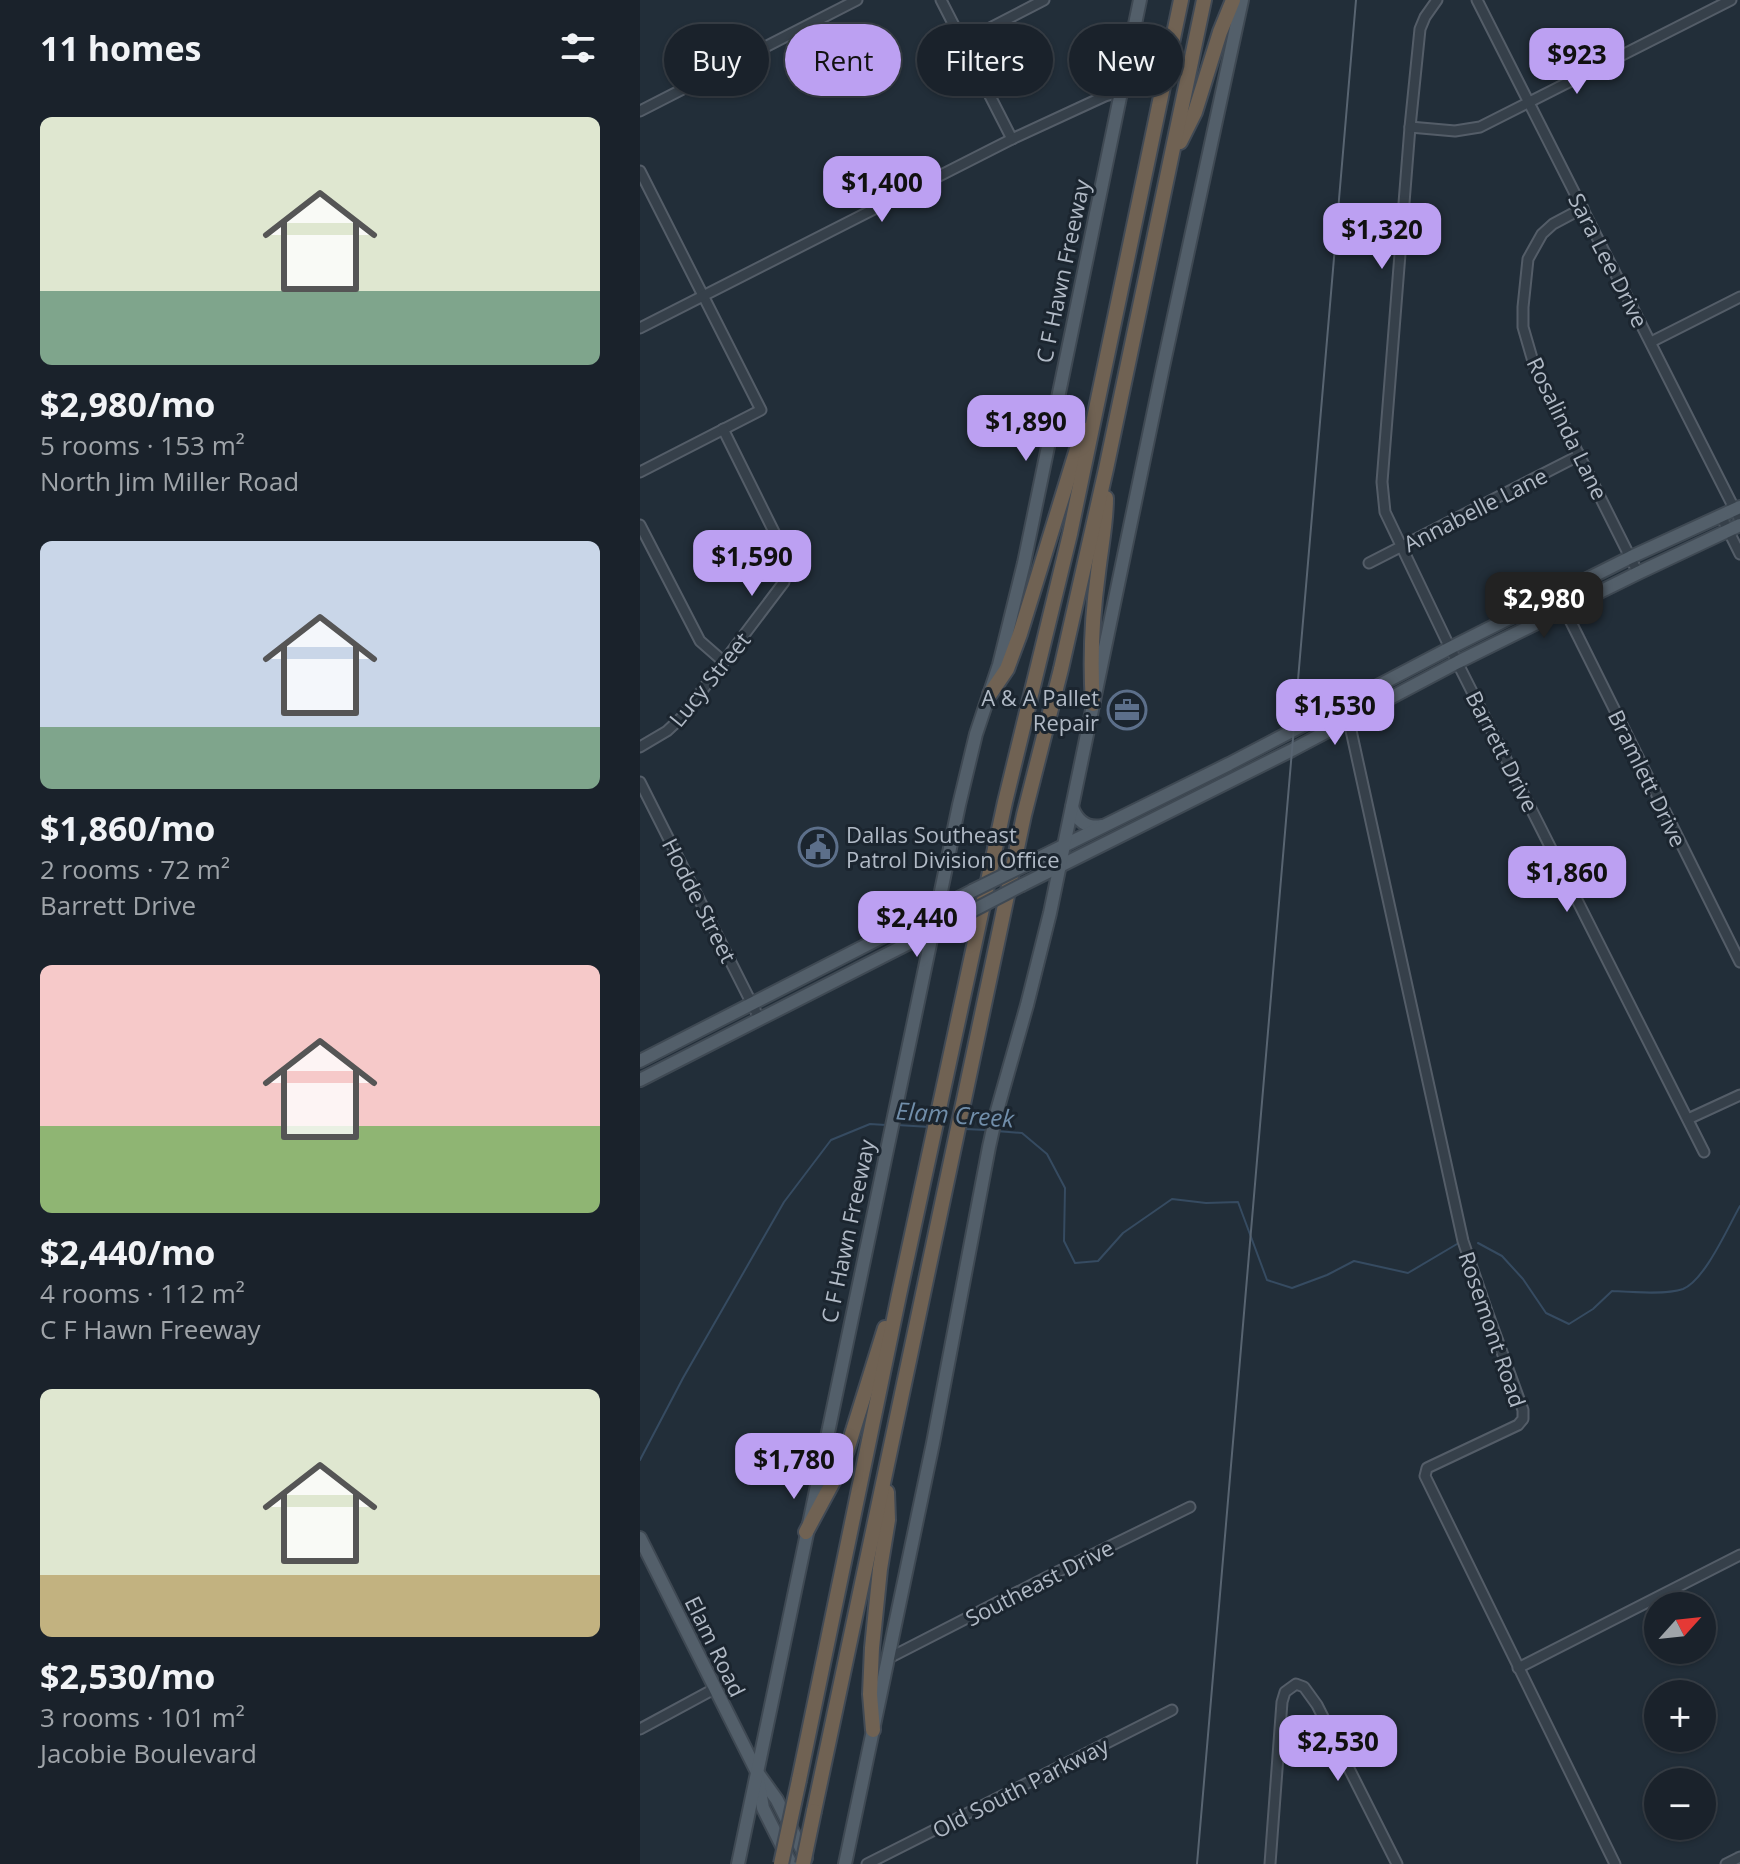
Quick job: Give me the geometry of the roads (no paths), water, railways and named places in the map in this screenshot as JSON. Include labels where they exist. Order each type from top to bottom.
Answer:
[{"type":"highway","points":[[781,1864],[899,1295],[1005,802],[1095,412],[1181,0]]},
{"type":"highway","points":[[806,1864],[814,1811],[1024,815],[1106,469],[1204,0]]},
{"type":"highway","points":[[1170,161],[1195,112],[1233,0]]},
{"type":"highway","points":[[990,694],[1007,669],[1081,436],[1095,412]]},
{"type":"highway","points":[[1093,704],[1091,633],[1106,524],[1106,469]]},
{"type":"highway","points":[[806,1532],[847,1450],[881,1336],[899,1295]]},
{"type":"highway","points":[[873,1730],[870,1694],[872,1648],[888,1520],[887,1464]]},
{"type":"main road","name":"C F Hawn Freeway","points":[[1135,24],[1140,0]]},
{"type":"main road","points":[[845,1864],[930,1459],[989,1147],[1060,867],[1242,0]]},
{"type":"main road","name":"C F Hawn Freeway","points":[[738,1864],[959,805],[1024,563],[1121,96]]},
{"type":"main road","points":[[656,1071],[644,1058],[1113,823],[1631,557],[1721,516],[1736,518]]},
{"type":"main road","points":[[640,1080],[1638,573],[1736,518]]},
{"type":"main road","points":[[1072,807],[1078,819],[1090,827],[1113,823]]},
{"type":"main road","points":[[875,940],[884,955]]},
{"type":"main road","points":[[818,969],[825,984]]},
{"type":"main road","name":"Elam Road","points":[[640,1538],[757,1772],[777,1800],[806,1864]]},
{"type":"main road","name":"Elam Road","points":[[757,1772],[763,1808],[791,1864]]},
{"type":"street","points":[[640,111],[857,0]]},
{"type":"street","points":[[941,0],[954,24]]},
{"type":"street","points":[[998,24],[1044,0]]},
{"type":"street","name":"Barrett Drive","points":[[1437,0],[1420,29],[1410,127],[1382,482],[1385,512],[1450,648],[1704,1152]]},
{"type":"street","name":"Sara Lee Drive","points":[[1477,0],[1651,342],[1736,518],[1740,554]]},
{"type":"street","points":[[1410,127],[1469,130],[1480,127],[1731,0]]},
{"type":"street","points":[[990,96],[1012,139]]},
{"type":"street","points":[[640,328],[1012,139],[1105,96]]},
{"type":"street","points":[[640,171],[761,410],[640,472]]},
{"type":"street","name":"Rosalinda Lane","points":[[1583,208],[1553,224],[1542,234],[1528,259],[1523,327],[1534,365],[1638,573]]},
{"type":"street","points":[[1651,342],[1740,297]]},
{"type":"street","name":"Lucy Street","points":[[640,747],[667,731],[682,717],[784,582],[787,561],[782,548],[723,429]]},
{"type":"street","name":"Annabelle Lane","points":[[1369,563],[1580,455]]},
{"type":"street","points":[[640,525],[700,641],[724,662]]},
{"type":"street","name":"Bramlett Drive","points":[[1557,594],[1740,962]]},
{"type":"street","name":"Rosemont Road","points":[[1345,703],[1463,1241],[1523,1410],[1523,1419],[1518,1425],[1424,1472],[1615,1864]]},
{"type":"street","name":"Hodde Street","points":[[640,782],[759,1018]]},
{"type":"street","points":[[1688,1119],[1740,1095]]},
{"type":"street","name":"Southeast Drive","points":[[889,1658],[1190,1507]]},
{"type":"street","points":[[1518,1668],[1740,1555]]},
{"type":"street","points":[[1270,1864],[1282,1702],[1285,1692],[1296,1684],[1304,1687],[1317,1705],[1397,1864]]},
{"type":"street","points":[[640,1729],[714,1689]]},
{"type":"street","name":"Old South Parkway","points":[[867,1864],[1172,1710]]},
{"type":"street","points":[[1280,1737],[1330,1731]]},
{"type":"street","points":[[1726,1864],[1740,1857]]},
{"type":"waterway","name":"Elam Creek","points":[[640,1460],[683,1378],[784,1202],[831,1140],[870,1124],[886,1125]]},
{"type":"waterway","name":"Elam Creek","points":[[897,1125],[930,1127]]},
{"type":"waterway","name":"Elam Creek","points":[[965,1129],[986,1130]]},
{"type":"waterway","name":"Elam Creek","points":[[996,1131],[1022,1133],[1047,1154],[1065,1188],[1064,1241],[1075,1263],[1098,1261],[1123,1233],[1172,1199],[1206,1203],[1238,1202],[1267,1280],[1292,1288],[1354,1261],[1408,1273],[1457,1244]]},
{"type":"waterway","name":"Elam Creek","points":[[1478,1243],[1502,1256],[1523,1279],[1546,1313],[1569,1324],[1593,1309],[1612,1291],[1668,1292],[1691,1284],[1708,1264],[1740,1206]]},
{"type":"tram line","points":[[1197,1864],[1356,0]]},
{"type":"place","name":"A & A Pallet Repair","points":[[1127,710]]},
{"type":"place","name":"Dallas Southeast Patrol Division Office","points":[[818,847]]}]
